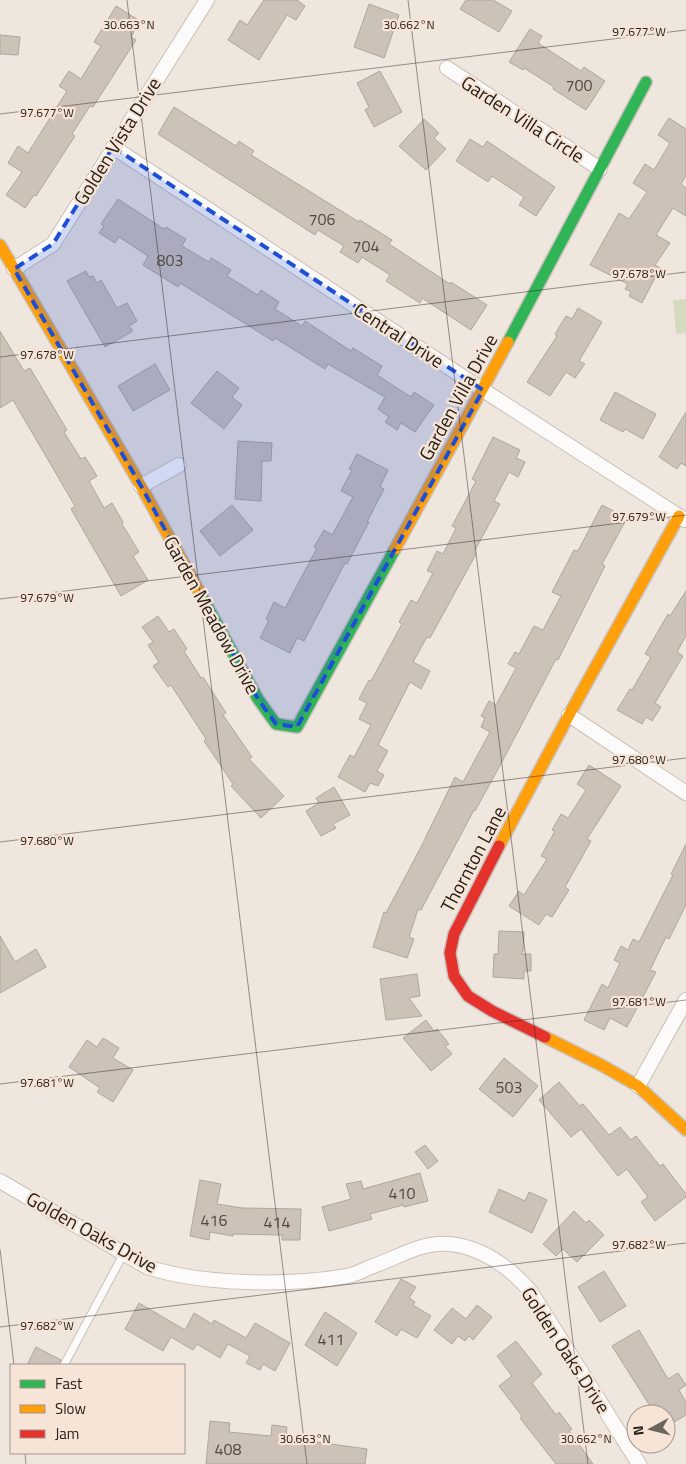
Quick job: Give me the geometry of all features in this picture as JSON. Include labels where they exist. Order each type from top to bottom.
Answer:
[{"type":"street","name":"Golden Vista Drive","points":[[14,269],[53,244],[207,0]]},
{"type":"street","name":"Garden Villa Circle","points":[[447,68],[600,169]]},
{"type":"street","name":"Garden Villa Drive","points":[[296,727],[483,390],[646,82]]},
{"type":"street","name":"Central Drive","points":[[113,147],[483,390],[683,518]]},
{"type":"street","name":"Garden Meadow Drive","points":[[0,245],[142,486],[258,699],[276,724],[296,727]]},
{"type":"street","points":[[142,486],[179,465]]},
{"type":"street","name":"Thornton Lane","points":[[683,518],[569,715],[454,934],[450,953],[454,976],[468,996],[492,1011],[603,1066],[638,1086],[686,1130]]},
{"type":"street","points":[[569,715],[686,793]]},
{"type":"street","points":[[638,1086],[686,1000]]},
{"type":"street","name":"Golden Oaks Drive","points":[[0,1181],[147,1267],[163,1272],[208,1279],[260,1282],[321,1280],[351,1276],[420,1247],[438,1244],[457,1245],[475,1249],[506,1266],[531,1292],[639,1464]]},
{"type":"lane","points":[[65,1364],[124,1253]]},
{"type":"highlighted area","points":[[113,147],[483,390],[297,727],[276,724],[258,699],[141,486],[14,269],[53,244]]},
{"type":"green space","points":[[686,299],[686,333],[676,334],[673,300]]},
{"type":"building","points":[[264,0],[297,0],[305,6],[296,20],[287,15],[259,60],[228,40],[240,20],[247,25]]},
{"type":"building","points":[[466,0],[493,0],[512,11],[499,32],[460,9]]},
{"type":"building","points":[[369,4],[399,15],[384,58],[354,47]]},
{"type":"building","points":[[116,6],[140,21],[131,37],[136,40],[93,107],[90,106],[72,134],[75,136],[36,196],[34,195],[25,208],[6,195],[22,172],[8,163],[18,146],[28,153],[67,91],[59,86],[69,71],[81,79],[101,46],[94,42]]},
{"type":"building","points":[[530,29],[542,36],[538,43],[581,71],[584,67],[605,81],[586,110],[524,68],[523,70],[509,62]]},
{"type":"building","points":[[0,35],[20,37],[18,55],[0,54]]},
{"type":"building","points":[[380,71],[402,112],[374,127],[365,110],[369,107],[357,83]]},
{"type":"building","points":[[174,107],[236,146],[239,141],[254,151],[251,155],[359,222],[360,220],[392,240],[389,244],[450,284],[451,282],[487,305],[471,330],[422,298],[420,303],[386,281],[390,275],[362,257],[358,263],[340,252],[344,246],[318,230],[315,235],[158,134]]},
{"type":"building","points":[[669,118],[686,129],[686,176],[681,184],[686,188],[686,216],[673,208],[656,235],[670,243],[655,265],[660,268],[642,303],[629,296],[631,292],[625,289],[628,284],[590,265],[619,213],[629,219],[647,192],[633,183],[645,164],[654,170],[670,143],[658,135]]},
{"type":"building","points":[[424,119],[439,133],[434,138],[446,149],[426,170],[399,146]]},
{"type":"building","points":[[470,139],[483,147],[487,141],[555,187],[536,216],[519,205],[524,197],[492,176],[488,182],[456,161]]},
{"type":"building","points":[[118,199],[164,229],[166,227],[186,239],[182,246],[209,262],[211,258],[231,270],[227,276],[258,295],[261,290],[279,302],[275,309],[302,326],[305,321],[351,351],[353,348],[382,366],[377,375],[411,397],[414,392],[434,405],[415,432],[401,423],[397,430],[385,422],[389,417],[378,409],[385,397],[328,364],[325,369],[275,338],[273,341],[180,283],[178,287],[143,265],[148,256],[119,237],[115,243],[99,233],[104,226],[101,224]]},
{"type":"building","points":[[86,271],[89,277],[93,276],[97,283],[101,280],[117,308],[127,303],[137,321],[129,326],[133,331],[105,347],[67,281]]},
{"type":"building","points":[[578,308],[602,322],[579,361],[585,364],[575,378],[566,372],[550,396],[527,382],[557,336],[555,334],[566,316],[572,319]]},
{"type":"building","points":[[0,331],[24,371],[30,368],[67,430],[64,432],[81,459],[85,457],[97,476],[89,481],[104,508],[112,503],[139,552],[133,556],[148,580],[121,596],[71,509],[75,506],[13,400],[0,408]]},
{"type":"building","points":[[155,364],[170,390],[133,411],[118,386]]},
{"type":"building","points":[[217,371],[239,388],[232,397],[242,405],[224,429],[191,403]]},
{"type":"building","points":[[615,392],[656,414],[643,439],[625,429],[623,432],[600,420]]},
{"type":"building","points":[[686,412],[686,466],[681,463],[677,469],[659,457]]},
{"type":"building","points":[[493,437],[520,450],[516,458],[525,462],[518,477],[509,472],[494,501],[500,504],[474,552],[476,554],[430,638],[427,637],[413,662],[430,671],[421,689],[410,682],[378,745],[388,751],[377,771],[384,775],[378,786],[370,783],[365,792],[338,777],[350,755],[354,757],[371,725],[359,719],[367,703],[359,699],[402,624],[399,622],[411,600],[417,603],[433,573],[427,571],[437,551],[443,554],[456,528],[452,526],[476,481],[472,479]]},
{"type":"building","points":[[238,441],[272,443],[271,461],[262,461],[261,501],[235,499]]},
{"type":"building","points":[[357,454],[388,470],[380,487],[384,489],[347,564],[345,563],[304,641],[297,638],[290,653],[260,638],[269,620],[266,619],[274,602],[285,608],[317,548],[314,547],[324,530],[332,535],[353,497],[341,491],[352,470],[349,469]]},
{"type":"building","points":[[232,505],[253,530],[220,556],[200,531]]},
{"type":"building","points":[[602,505],[627,518],[602,564],[605,566],[558,660],[556,659],[421,910],[418,909],[409,937],[414,939],[407,958],[373,947],[384,912],[386,913],[421,847],[455,777],[463,782],[490,732],[481,727],[485,718],[481,716],[489,701],[496,705],[516,668],[508,664],[515,652],[519,654],[534,626],[543,630],[561,596],[552,592],[574,550],[578,551]]},
{"type":"building","points":[[686,591],[686,636],[677,652],[683,656],[655,703],[661,707],[652,721],[646,717],[642,724],[617,710],[630,689],[632,690],[651,657],[645,654],[668,614],[670,616]]},
{"type":"building","points":[[158,616],[169,632],[174,629],[187,649],[184,651],[201,678],[203,677],[226,713],[223,715],[252,757],[249,759],[284,796],[261,818],[231,786],[233,784],[204,741],[206,739],[171,685],[168,687],[153,666],[159,662],[148,645],[153,642],[142,627]]},
{"type":"building","points":[[589,765],[621,786],[587,839],[591,841],[565,887],[569,890],[552,917],[546,914],[539,925],[509,906],[519,891],[524,895],[547,859],[541,856],[555,831],[552,830],[561,814],[568,818],[586,790],[577,784]]},
{"type":"building","points":[[334,787],[350,815],[333,824],[336,828],[321,836],[306,811],[319,803],[316,798]]},
{"type":"building","points":[[686,844],[686,905],[669,939],[666,937],[650,970],[656,972],[627,1027],[610,1018],[604,1030],[584,1020],[602,984],[608,988],[620,963],[614,960],[621,946],[628,950],[633,939],[639,942],[673,875],[671,874]]},
{"type":"building","points":[[499,931],[524,932],[523,951],[521,954],[531,954],[531,971],[524,971],[524,979],[493,977],[494,954],[498,954]]},
{"type":"building","points":[[0,936],[15,962],[36,949],[46,967],[0,993]]},
{"type":"building","points":[[417,974],[420,996],[409,998],[422,1016],[386,1020],[380,979]]},
{"type":"building","points":[[426,1020],[434,1031],[437,1029],[449,1044],[445,1046],[452,1054],[431,1071],[403,1038]]},
{"type":"building","points":[[103,1038],[119,1048],[113,1058],[133,1070],[113,1102],[97,1092],[100,1088],[69,1067],[87,1040],[97,1047]]},
{"type":"building","points":[[504,1058],[538,1086],[513,1117],[479,1089]]},
{"type":"building","points":[[559,1082],[580,1106],[583,1104],[609,1135],[620,1127],[631,1140],[636,1136],[660,1166],[663,1164],[686,1194],[686,1197],[655,1221],[641,1202],[648,1197],[627,1169],[618,1176],[581,1129],[571,1137],[539,1100]]},
{"type":"building","points":[[425,1145],[438,1161],[428,1169],[415,1152]]},
{"type":"building","points":[[420,1173],[428,1201],[404,1207],[403,1205],[370,1214],[372,1219],[329,1231],[322,1207],[351,1199],[346,1184],[361,1181],[363,1189]]},
{"type":"building","points":[[200,1180],[221,1184],[217,1204],[242,1208],[301,1209],[300,1240],[282,1240],[282,1235],[233,1234],[233,1236],[210,1232],[209,1240],[190,1236]]},
{"type":"building","points":[[499,1189],[525,1201],[529,1192],[547,1200],[532,1233],[489,1212]]},
{"type":"building","points":[[574,1211],[586,1223],[589,1220],[604,1235],[577,1262],[563,1249],[556,1256],[543,1244]]},
{"type":"building","points":[[604,1271],[626,1306],[600,1322],[578,1287]]},
{"type":"building","points":[[401,1279],[416,1287],[409,1298],[415,1302],[413,1305],[431,1316],[417,1338],[401,1329],[397,1336],[375,1322]]},
{"type":"building","points":[[139,1303],[185,1330],[194,1313],[212,1324],[214,1320],[246,1338],[255,1323],[290,1343],[275,1371],[263,1364],[260,1370],[246,1363],[250,1356],[228,1344],[220,1358],[197,1344],[193,1350],[171,1337],[163,1351],[125,1329]]},
{"type":"building","points":[[477,1305],[492,1317],[473,1340],[469,1336],[465,1341],[458,1336],[452,1344],[434,1330],[452,1308],[466,1319]]},
{"type":"building","points":[[325,1312],[357,1333],[337,1366],[305,1345]]},
{"type":"building","points":[[639,1330],[668,1379],[678,1373],[686,1385],[679,1390],[686,1402],[686,1415],[676,1421],[676,1404],[649,1404],[612,1346]]},
{"type":"building","points":[[516,1341],[542,1374],[532,1383],[556,1415],[559,1412],[572,1429],[569,1430],[593,1464],[556,1464],[520,1418],[522,1416],[499,1386],[512,1376],[497,1356]]},
{"type":"building","points":[[36,1347],[61,1360],[59,1364],[28,1364]]},
{"type":"building","points":[[210,1421],[230,1423],[229,1432],[271,1436],[272,1425],[287,1427],[286,1436],[367,1449],[365,1464],[206,1464]]},
{"type":"traffic: fast","points":[[508,342],[646,82]]},
{"type":"traffic: fast","points":[[201,595],[258,699],[276,724],[297,727],[395,549]]},
{"type":"traffic: slow","points":[[0,245],[141,486],[201,595]]},
{"type":"traffic: slow","points":[[395,549],[508,342]]},
{"type":"traffic: slow","points":[[499,846],[679,516]]},
{"type":"traffic: slow","points":[[545,1037],[638,1086],[686,1130]]},
{"type":"traffic: jam","points":[[499,846],[454,934],[450,953],[454,976],[468,996],[492,1011],[545,1037]]}]
